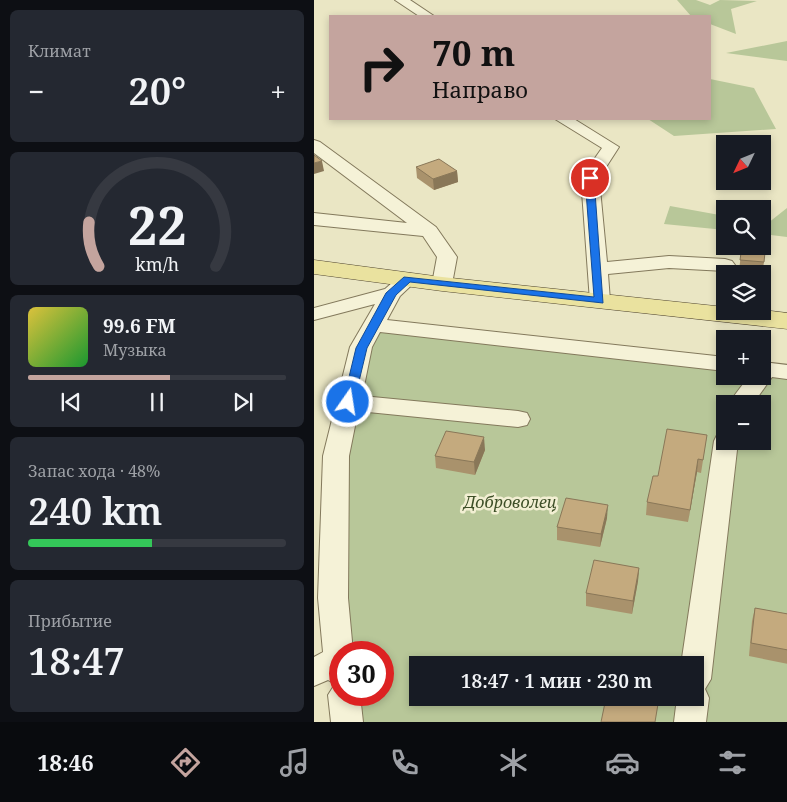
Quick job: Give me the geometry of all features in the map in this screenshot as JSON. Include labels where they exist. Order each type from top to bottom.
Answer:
[{"type":"main road","points":[[314,267],[400,286],[442,284],[787,321]]},
{"type":"street","points":[[401,0],[422,9]]},
{"type":"street","points":[[565,120],[612,147],[590,178],[600,301]]},
{"type":"street","points":[[314,145],[429,231],[447,257],[442,284]]},
{"type":"street","points":[[314,219],[429,231]]},
{"type":"street","points":[[597,269],[670,262],[725,264]]},
{"type":"street","points":[[314,314],[400,286]]},
{"type":"street","points":[[329,649],[324,600],[336,456],[362,348],[374,325],[400,286]]},
{"type":"street","points":[[374,325],[716,363]]},
{"type":"street","points":[[748,395],[757,385]]},
{"type":"street","points":[[348,402],[518,419]]},
{"type":"street","points":[[698,656],[725,450]]},
{"type":"street","points":[[346,706],[348,722]]},
{"type":"street","points":[[690,722],[692,706]]},
{"type":"green space","points":[[677,0],[696,0],[710,5],[720,0],[757,1],[731,9],[736,34],[711,24],[711,15],[690,15]]},
{"type":"green space","points":[[787,41],[787,61],[726,53]]},
{"type":"green space","points":[[711,79],[754,88],[776,129],[674,136],[650,120],[711,120]]},
{"type":"green space","points":[[670,206],[716,214],[716,229],[664,224]]},
{"type":"green space","points":[[787,208],[787,237],[771,235],[771,221]]},
{"type":"green space","name":"Доброволец","points":[[374,325],[716,360],[716,385],[771,385],[771,366],[787,367],[787,722],[356,722],[353,706],[394,706],[394,641],[341,641],[333,598],[348,402]]},
{"type":"building","points":[[314,155],[322,161],[314,163]]},
{"type":"building","points":[[439,159],[457,171],[433,179],[416,167]]},
{"type":"building","points":[[741,255],[765,255],[764,262],[740,260]]},
{"type":"building","points":[[667,429],[707,435],[703,460],[698,459],[690,510],[647,502],[653,476],[658,476]]},
{"type":"building","points":[[446,431],[484,437],[474,462],[435,456]]},
{"type":"building","points":[[566,498],[608,505],[601,534],[557,527]]},
{"type":"building","points":[[594,560],[639,568],[633,601],[586,593]]},
{"type":"building","points":[[755,608],[788,614],[788,650],[751,643]]},
{"type":"building","points":[[604,706],[658,706],[655,722],[601,722]]},
{"type":"route","points":[[348,402],[362,348],[392,293],[408,279],[600,301],[590,178]]}]
